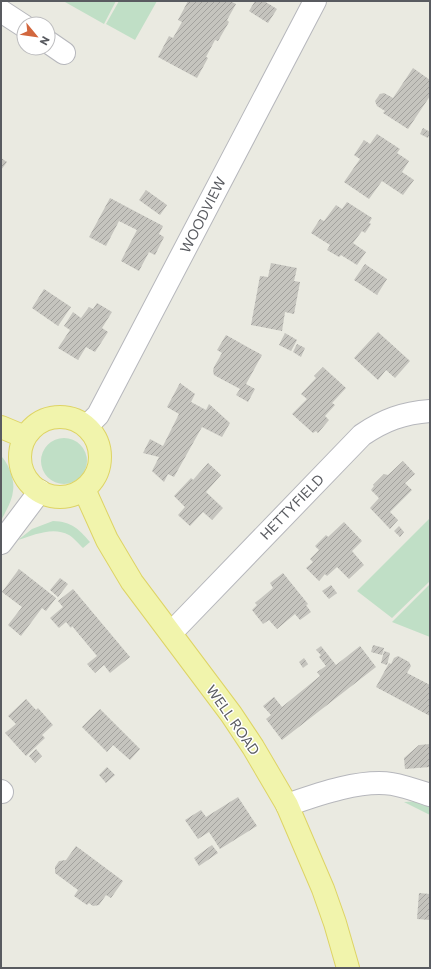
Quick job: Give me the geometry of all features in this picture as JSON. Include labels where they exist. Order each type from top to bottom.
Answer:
[{"type":"main road","points":[[65,416],[77,420],[87,426],[95,435],[100,447],[101,459],[93,481],[84,490],[74,495],[62,497],[50,496],[40,491],[30,484],[23,473],[20,461],[21,449],[25,437],[32,427],[53,417],[65,416]]},
{"type":"main road","points":[[1,427],[25,437]]},
{"type":"main road","name":"WELL ROAD","points":[[84,490],[107,540],[132,582],[227,709],[253,747],[287,805],[335,923],[348,968]]},
{"type":"street","name":"WOODVIEW","points":[[87,426],[98,415],[315,1]]},
{"type":"street","points":[[1,11],[16,21]]},
{"type":"street","name":"HETTYFIELD","points":[[171,633],[362,436],[378,424],[394,418],[430,411]]},
{"type":"street","points":[[1,543],[40,491]]},
{"type":"street","points":[[287,805],[332,791],[368,784],[393,784],[430,795]]},
{"type":"green space","points":[[116,1],[104,24],[65,2]]},
{"type":"green space","points":[[119,1],[157,1],[135,40],[106,24]]},
{"type":"green space","points":[[60,438],[68,438],[77,442],[83,448],[87,461],[83,474],[77,480],[68,484],[60,484],[51,480],[45,474],[41,465],[41,457],[45,448],[51,442]]},
{"type":"green space","points":[[1,456],[7,463],[11,472],[13,487],[11,499],[1,521]]},
{"type":"green space","points":[[429,519],[430,581],[392,618],[357,591]]},
{"type":"green space","points":[[53,521],[70,524],[82,533],[90,542],[83,548],[69,535],[57,531],[44,532],[18,540],[32,529]]},
{"type":"green space","points":[[430,584],[430,637],[392,622]]},
{"type":"green space","points":[[422,801],[430,805],[430,815],[404,802]]},
{"type":"building","points":[[188,1],[230,1],[236,4],[227,20],[229,22],[218,41],[215,40],[206,57],[208,58],[197,78],[158,57],[169,36],[173,38],[182,22],[178,20]]},
{"type":"building","points":[[255,1],[264,1],[277,9],[268,23],[249,11]]},
{"type":"building","points":[[413,68],[430,80],[430,96],[408,129],[383,113],[385,111],[377,106],[375,101],[380,94],[384,93],[393,98]]},
{"type":"building","points":[[423,128],[430,132],[428,138],[420,134]]},
{"type":"building","points":[[377,134],[400,149],[397,153],[409,161],[402,172],[414,180],[403,195],[382,181],[369,199],[344,182],[360,159],[354,155],[364,140],[370,144]]},
{"type":"building","points":[[1,158],[7,162],[1,170]]},
{"type":"building","points":[[146,190],[167,205],[160,215],[139,200]]},
{"type":"building","points":[[110,198],[163,226],[159,234],[164,237],[155,255],[149,252],[139,271],[121,261],[137,230],[119,221],[106,246],[89,237]]},
{"type":"building","points":[[347,202],[372,218],[369,223],[371,224],[365,233],[362,231],[353,243],[366,252],[357,265],[341,255],[339,257],[327,250],[330,245],[311,233],[320,219],[324,221],[336,205],[342,209]]},
{"type":"building","points":[[271,263],[297,268],[294,281],[300,282],[294,314],[285,312],[282,331],[251,325],[260,276],[268,277]]},
{"type":"building","points":[[365,264],[387,279],[377,295],[354,280]]},
{"type":"building","points":[[44,289],[71,307],[58,326],[32,308]]},
{"type":"building","points":[[97,303],[112,312],[102,328],[108,332],[95,352],[86,347],[78,360],[58,348],[70,330],[64,326],[73,312],[81,318],[89,307],[93,309]]},
{"type":"building","points":[[378,332],[410,361],[395,378],[386,370],[378,380],[354,358]]},
{"type":"building","points":[[285,333],[297,340],[291,351],[279,345]]},
{"type":"building","points":[[226,335],[262,355],[246,384],[255,389],[248,402],[236,395],[240,389],[214,375],[214,367],[222,353],[217,350]]},
{"type":"building","points":[[297,344],[305,348],[301,357],[293,352]]},
{"type":"building","points":[[323,367],[346,388],[332,403],[335,405],[325,416],[329,420],[318,433],[316,431],[313,433],[292,414],[307,399],[301,394],[316,378],[314,376]]},
{"type":"building","points":[[180,383],[195,394],[191,402],[206,410],[209,404],[230,423],[222,437],[202,427],[174,477],[168,474],[164,482],[152,471],[159,457],[143,453],[150,439],[163,446],[179,414],[167,407]]},
{"type":"building","points":[[403,461],[415,474],[405,483],[412,490],[390,512],[398,520],[390,529],[370,508],[379,498],[371,490],[374,486],[373,485],[384,474],[388,475]]},
{"type":"building","points":[[208,463],[221,475],[206,492],[223,508],[212,520],[203,512],[190,526],[178,515],[185,507],[174,496],[191,478],[193,480]]},
{"type":"building","points":[[344,522],[362,541],[352,551],[364,565],[349,579],[337,567],[327,576],[325,574],[319,581],[306,568],[313,562],[310,559],[319,550],[315,546],[326,535],[328,537]]},
{"type":"building","points":[[399,526],[404,532],[400,537],[394,531]]},
{"type":"building","points":[[19,569],[56,598],[46,611],[42,608],[21,636],[8,625],[22,607],[2,592]]},
{"type":"building","points":[[283,573],[308,604],[306,605],[311,612],[300,620],[295,614],[277,629],[269,620],[263,624],[252,610],[257,605],[255,603],[273,588],[270,583]]},
{"type":"building","points":[[60,578],[68,584],[58,597],[50,590]]},
{"type":"building","points":[[331,585],[337,593],[329,599],[322,591]]},
{"type":"building","points":[[73,589],[130,657],[110,673],[104,665],[95,673],[87,664],[97,656],[72,626],[71,628],[66,622],[59,628],[50,618],[63,607],[58,601]]},
{"type":"building","points":[[373,645],[384,648],[382,655],[371,652]]},
{"type":"building","points":[[321,646],[336,665],[360,646],[376,667],[282,740],[266,719],[271,715],[263,706],[274,697],[282,707],[320,676],[317,672],[326,666],[319,657],[321,655],[316,650]]},
{"type":"building","points":[[384,651],[390,653],[387,665],[381,663]]},
{"type":"building","points":[[398,656],[409,662],[411,666],[407,673],[430,685],[430,716],[376,687],[389,663],[391,664],[394,658]]},
{"type":"building","points":[[304,658],[308,664],[303,668],[299,662]]},
{"type":"building","points":[[26,699],[36,710],[38,708],[53,725],[42,735],[45,738],[26,756],[5,733],[16,724],[8,716]]},
{"type":"building","points":[[100,709],[140,749],[130,760],[113,745],[107,752],[82,727]]},
{"type":"building","points":[[430,744],[430,767],[405,769],[404,758],[419,745]]},
{"type":"building","points":[[36,749],[42,756],[35,763],[29,756]]},
{"type":"building","points":[[107,767],[115,775],[106,783],[99,775]]},
{"type":"building","points":[[238,797],[257,826],[220,849],[209,832],[198,839],[185,820],[201,810],[206,817]]},
{"type":"building","points":[[212,845],[218,853],[199,866],[194,858]]},
{"type":"building","points":[[76,846],[123,881],[111,898],[106,895],[99,905],[93,906],[89,903],[87,905],[74,896],[78,890],[55,873],[55,867],[59,861],[66,860]]},
{"type":"building","points":[[419,893],[430,894],[430,920],[417,919]]}]
